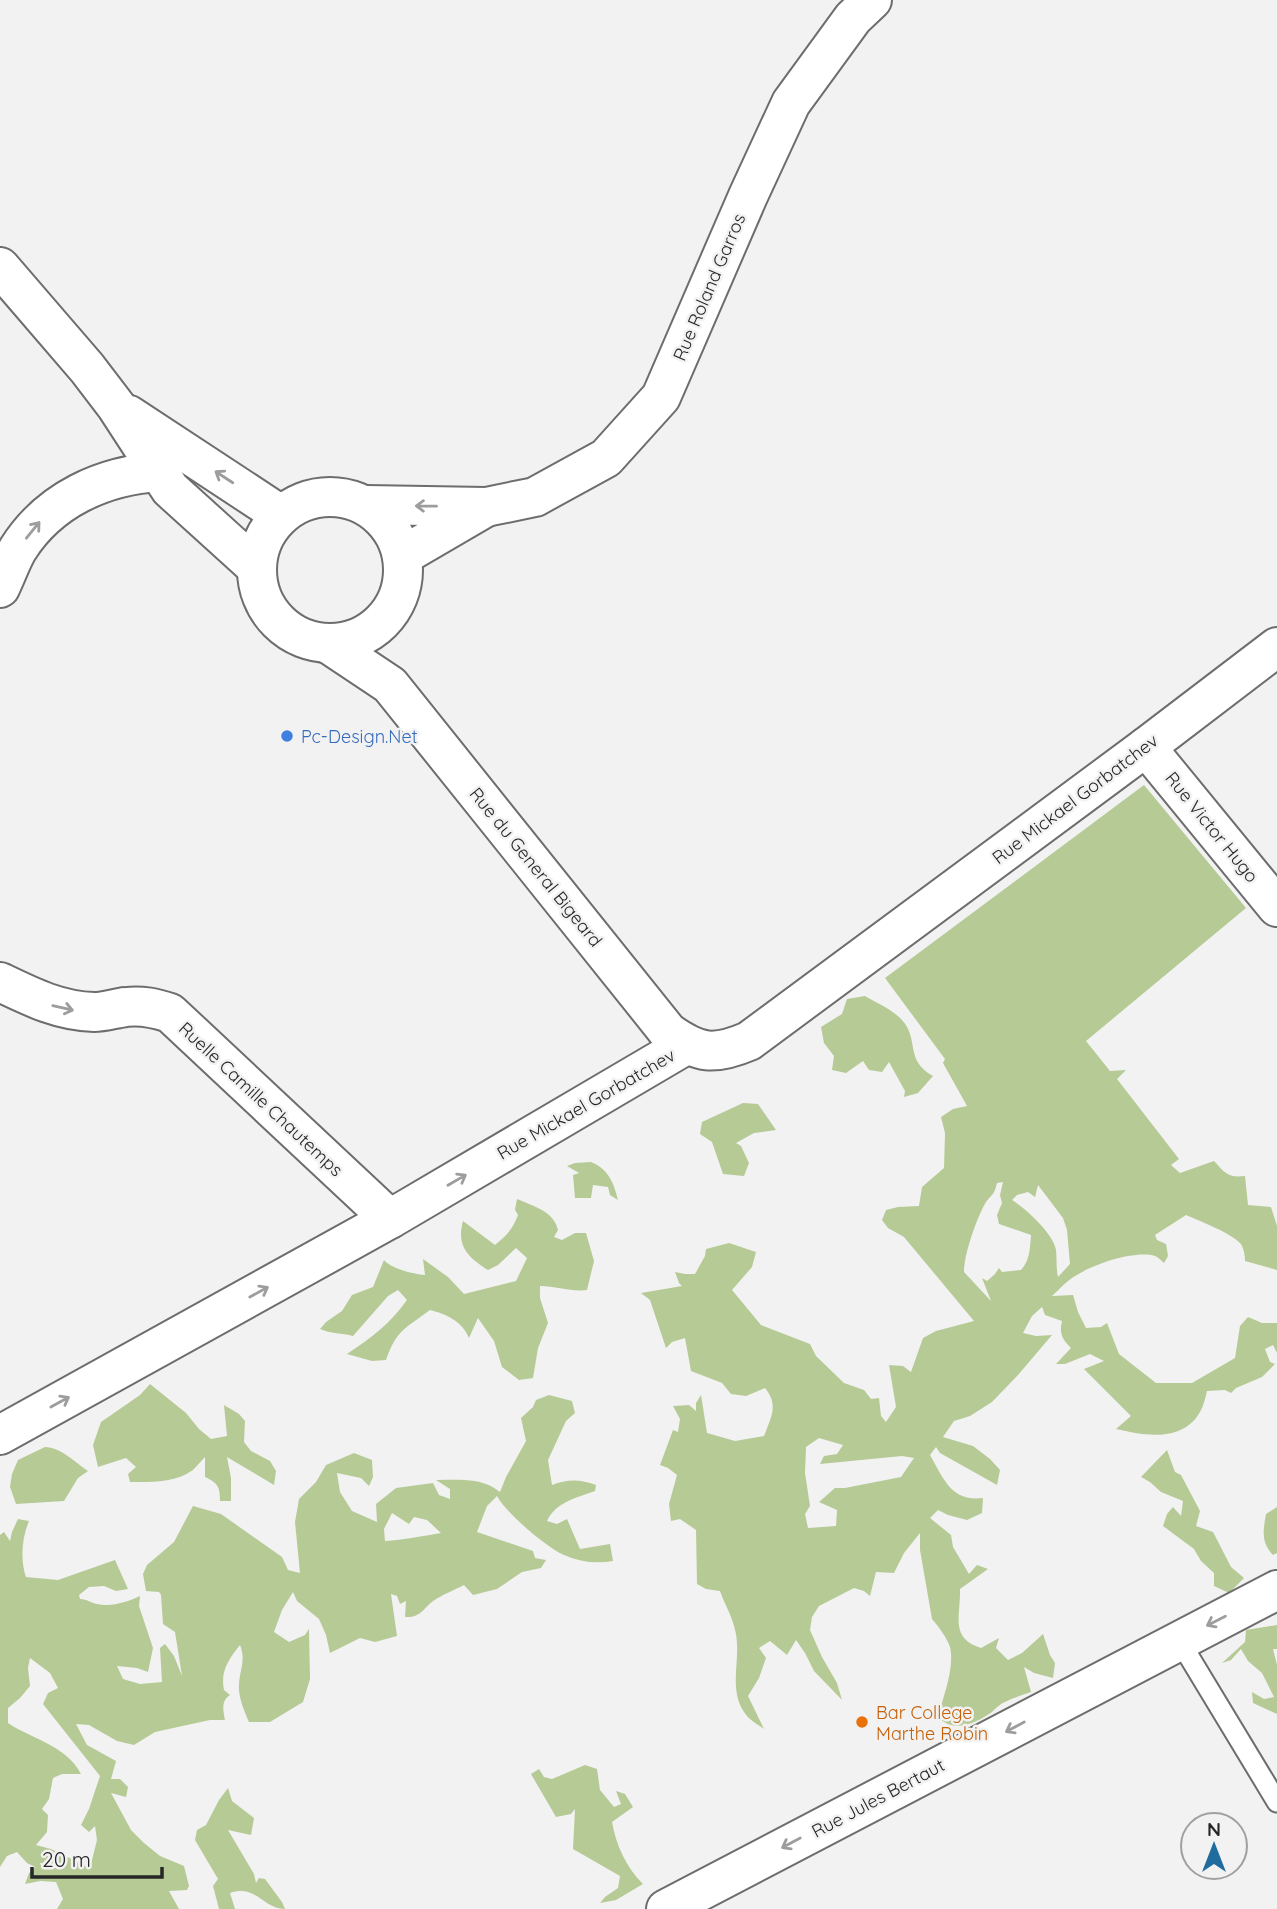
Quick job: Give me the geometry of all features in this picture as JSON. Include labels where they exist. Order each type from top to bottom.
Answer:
[{"type":"street","name":"Rue Roland Garros","points":[[366,505],[485,507],[535,497],[606,458],[661,397],[791,103],[853,18],[872,0]]},
{"type":"street","points":[[0,267],[87,368],[116,406],[170,489],[256,566]]},
{"type":"street","points":[[116,406],[281,515]]},
{"type":"street","points":[[0,589],[17,551],[37,523],[64,501],[95,486],[131,475],[160,472]]},
{"type":"street","points":[[316,497],[342,497],[366,505],[383,519],[396,536],[402,556],[403,577],[399,596],[389,613],[376,628],[353,639],[327,643],[305,639],[284,628],[268,610],[259,590],[256,566],[259,547],[268,529],[281,515],[316,497]]},
{"type":"street","name":"Rue Roland Garros","points":[[402,556],[485,507]]},
{"type":"street","name":"Rue du General Bigeard","points":[[376,628],[390,685]]},
{"type":"street","name":"Rue du General Bigeard","points":[[327,643],[390,685],[668,1032],[686,1045]]},
{"type":"street","name":"Rue Mickael Gorbatchev","points":[[0,1435],[390,1219],[686,1045],[707,1051],[729,1050],[750,1041],[1277,647]]},
{"type":"street","name":"Rue Victor Hugo","points":[[1146,747],[1277,907]]},
{"type":"street","name":"Ruelle Camille Chautemps","points":[[0,982],[46,1004],[70,1010],[97,1012],[149,1007],[170,1013],[390,1219]]},
{"type":"street","name":"Rue Jules Bertaut","points":[[666,1909],[1277,1590]]},
{"type":"lane","points":[[1180,1640],[1277,1802]]},
{"type":"green space","points":[[1144,785],[1246,908],[1086,1041],[1110,1071],[1126,1070],[1117,1079],[1179,1159],[1171,1165],[1180,1173],[1214,1161],[1227,1174],[1245,1176],[1248,1205],[1271,1207],[1277,1226],[1277,1270],[1245,1261],[1242,1246],[1236,1240],[1186,1215],[1155,1235],[1157,1240],[1166,1244],[1168,1256],[1164,1263],[1147,1255],[1115,1259],[1073,1277],[1052,1296],[1073,1295],[1086,1328],[1101,1327],[1107,1323],[1119,1354],[1156,1383],[1192,1383],[1235,1358],[1240,1326],[1248,1317],[1262,1323],[1277,1323],[1277,1353],[1273,1345],[1265,1349],[1270,1362],[1275,1364],[1262,1377],[1236,1388],[1231,1393],[1225,1390],[1207,1391],[1202,1408],[1186,1427],[1164,1434],[1128,1432],[1116,1429],[1131,1416],[1084,1369],[1104,1361],[1090,1354],[1065,1364],[1056,1364],[1071,1348],[1062,1336],[1062,1321],[1045,1315],[1042,1307],[1032,1316],[1023,1333],[1052,1335],[992,1402],[970,1416],[954,1421],[943,1437],[973,1446],[990,1459],[1000,1470],[997,1485],[940,1453],[936,1447],[930,1455],[944,1480],[963,1496],[983,1498],[982,1513],[967,1520],[938,1510],[930,1518],[951,1535],[953,1547],[969,1574],[977,1565],[988,1569],[960,1589],[959,1624],[964,1638],[981,1648],[999,1638],[996,1648],[1008,1660],[1022,1653],[1043,1634],[1055,1663],[1053,1678],[1024,1667],[1031,1692],[1003,1703],[986,1716],[965,1725],[951,1725],[938,1717],[948,1682],[951,1655],[947,1640],[932,1619],[920,1550],[920,1533],[904,1553],[894,1573],[876,1572],[870,1596],[854,1588],[819,1606],[812,1617],[810,1630],[837,1683],[842,1700],[814,1671],[796,1640],[787,1655],[770,1641],[759,1648],[766,1658],[759,1678],[748,1696],[764,1729],[749,1718],[741,1706],[737,1695],[737,1638],[733,1622],[720,1591],[706,1589],[697,1584],[696,1530],[680,1519],[671,1521],[669,1504],[677,1475],[660,1465],[673,1430],[678,1432],[680,1419],[673,1406],[689,1405],[696,1411],[696,1403],[701,1395],[707,1433],[735,1441],[764,1436],[772,1411],[772,1400],[765,1388],[746,1396],[731,1394],[722,1383],[691,1371],[685,1338],[672,1342],[666,1348],[650,1300],[641,1293],[682,1286],[675,1272],[695,1274],[706,1249],[729,1243],[756,1252],[752,1267],[732,1290],[761,1325],[810,1344],[816,1356],[844,1383],[864,1390],[871,1399],[879,1398],[881,1416],[886,1422],[896,1407],[889,1365],[903,1366],[911,1372],[923,1338],[936,1331],[974,1321],[904,1237],[888,1228],[882,1220],[886,1210],[919,1206],[922,1187],[944,1168],[945,1133],[941,1117],[953,1109],[967,1106],[943,1063],[945,1059],[885,978]],"holes":[[[1003,1182],[1000,1195],[1002,1203],[997,1215],[999,1224],[1031,1235],[1028,1258],[1021,1270],[1002,1272],[999,1268],[987,1281],[982,1278],[991,1301],[964,1272],[975,1226],[997,1183]],[[1038,1185],[1063,1218],[1067,1230],[1070,1264],[1058,1277],[1056,1250],[1050,1237],[1031,1215],[1012,1200],[1017,1195],[1028,1192],[1035,1197]],[[819,1438],[843,1445],[837,1454],[824,1456],[820,1464],[902,1456],[914,1458],[901,1477],[835,1488],[819,1502],[837,1510],[836,1526],[808,1528],[805,1514],[810,1506],[805,1473],[806,1447]]]},
{"type":"green space","points":[[865,996],[894,1013],[907,1027],[918,1063],[933,1076],[918,1093],[904,1097],[905,1091],[889,1062],[882,1072],[869,1070],[863,1061],[846,1073],[832,1070],[834,1056],[824,1043],[821,1027],[842,1014],[847,999]]},
{"type":"green space","points":[[743,1103],[758,1104],[776,1130],[754,1133],[736,1143],[741,1146],[749,1163],[744,1176],[723,1174],[712,1142],[700,1134],[702,1122]]},
{"type":"green space","points":[[591,1162],[606,1173],[618,1200],[610,1195],[608,1187],[593,1185],[591,1198],[575,1198],[573,1175],[579,1173],[567,1166]]},
{"type":"green space","points":[[517,1199],[542,1210],[552,1218],[558,1230],[554,1237],[562,1240],[575,1233],[586,1233],[594,1261],[587,1290],[540,1286],[540,1298],[548,1323],[538,1348],[533,1378],[519,1380],[502,1367],[494,1341],[478,1318],[469,1338],[453,1319],[430,1310],[398,1336],[386,1360],[372,1361],[347,1354],[380,1330],[401,1309],[407,1300],[398,1290],[388,1296],[353,1336],[320,1329],[342,1311],[352,1295],[373,1287],[384,1260],[397,1268],[425,1275],[423,1259],[448,1277],[464,1294],[516,1281],[527,1258],[516,1248],[498,1265],[488,1270],[465,1250],[461,1230],[463,1221],[495,1245],[509,1232],[516,1220]]},
{"type":"green space","points":[[150,1384],[186,1413],[211,1439],[227,1436],[224,1405],[239,1414],[245,1421],[244,1442],[251,1451],[270,1461],[276,1471],[274,1485],[227,1457],[231,1501],[220,1501],[217,1486],[205,1477],[205,1457],[186,1474],[163,1481],[130,1482],[128,1474],[136,1467],[126,1458],[98,1467],[93,1445],[101,1422],[140,1395]]},
{"type":"green space","points":[[549,1395],[572,1401],[575,1413],[566,1421],[548,1460],[552,1485],[574,1480],[596,1485],[595,1491],[561,1505],[547,1521],[557,1524],[567,1519],[580,1549],[610,1544],[613,1561],[582,1561],[556,1551],[517,1520],[497,1496],[487,1506],[477,1532],[533,1551],[535,1558],[546,1560],[541,1568],[522,1572],[497,1589],[473,1595],[464,1585],[410,1617],[405,1617],[406,1601],[400,1604],[397,1596],[391,1594],[397,1636],[375,1642],[360,1638],[330,1653],[319,1619],[297,1601],[293,1592],[282,1610],[274,1632],[289,1642],[305,1635],[309,1629],[310,1679],[303,1702],[270,1722],[249,1722],[245,1713],[239,1689],[243,1660],[240,1645],[224,1671],[224,1690],[230,1695],[224,1703],[225,1720],[210,1720],[155,1732],[134,1745],[117,1741],[89,1725],[76,1724],[87,1745],[116,1761],[111,1779],[120,1779],[128,1787],[126,1797],[111,1793],[131,1830],[160,1856],[184,1866],[189,1886],[187,1890],[169,1891],[179,1909],[57,1909],[63,1899],[56,1882],[25,1884],[29,1873],[35,1867],[17,1852],[7,1856],[0,1867],[0,1535],[4,1532],[10,1541],[18,1519],[29,1521],[23,1549],[26,1577],[58,1580],[115,1560],[128,1589],[116,1591],[104,1586],[89,1587],[79,1595],[80,1599],[108,1605],[140,1596],[139,1606],[153,1648],[148,1672],[117,1666],[123,1679],[140,1684],[162,1682],[160,1648],[165,1644],[174,1656],[182,1676],[175,1632],[163,1624],[161,1595],[159,1592],[146,1591],[143,1574],[147,1565],[174,1542],[193,1506],[221,1514],[282,1557],[288,1570],[300,1573],[295,1522],[299,1499],[316,1482],[326,1465],[354,1453],[372,1460],[373,1477],[369,1486],[361,1478],[337,1473],[340,1492],[352,1511],[377,1522],[376,1504],[396,1488],[433,1483],[439,1495],[450,1499],[450,1489],[436,1480],[461,1480],[486,1484],[500,1492],[526,1441],[521,1418],[533,1407],[536,1400]],"holes":[[[392,1513],[409,1524],[414,1517],[427,1520],[441,1533],[385,1541],[384,1529]],[[30,1658],[50,1673],[58,1688],[48,1693],[43,1704],[100,1776],[81,1825],[89,1832],[95,1826],[97,1840],[90,1868],[51,1849],[36,1845],[47,1832],[48,1815],[42,1809],[49,1799],[53,1778],[62,1774],[81,1774],[67,1756],[8,1723],[8,1708],[30,1686]]]},
{"type":"green space","points":[[45,1447],[62,1452],[88,1471],[78,1478],[64,1501],[16,1504],[10,1487],[18,1460]]},
{"type":"green space","points":[[1167,1450],[1175,1472],[1181,1475],[1200,1511],[1196,1526],[1213,1532],[1231,1567],[1244,1578],[1229,1593],[1214,1586],[1214,1573],[1201,1561],[1194,1549],[1163,1526],[1173,1507],[1181,1516],[1183,1501],[1161,1492],[1141,1477]]},
{"type":"green space","points":[[1277,1507],[1277,1553],[1273,1555],[1265,1541],[1264,1525],[1266,1514]]},
{"type":"green space","points":[[1277,1625],[1277,1649],[1273,1649],[1277,1665],[1277,1714],[1253,1703],[1252,1692],[1264,1699],[1274,1697],[1262,1673],[1248,1661],[1241,1649],[1231,1660],[1222,1663],[1245,1642],[1246,1630]]},
{"type":"green space","points":[[585,1765],[597,1769],[600,1790],[614,1807],[621,1804],[616,1791],[625,1794],[633,1807],[612,1822],[623,1855],[643,1884],[616,1900],[600,1903],[618,1888],[620,1876],[573,1849],[575,1809],[571,1814],[556,1817],[531,1774],[539,1769],[544,1777],[552,1779]]},
{"type":"green space","points":[[228,1788],[232,1801],[254,1818],[251,1835],[228,1830],[254,1874],[256,1883],[259,1878],[265,1879],[285,1909],[277,1908],[253,1894],[239,1891],[230,1893],[235,1909],[219,1909],[213,1886],[218,1879],[195,1840],[197,1830],[206,1825]]},
{"type":"place","name":"Pc-Design.Net","points":[[287,736]]},
{"type":"place","name":"Bar College Marthe Robin","points":[[862,1722]]}]
